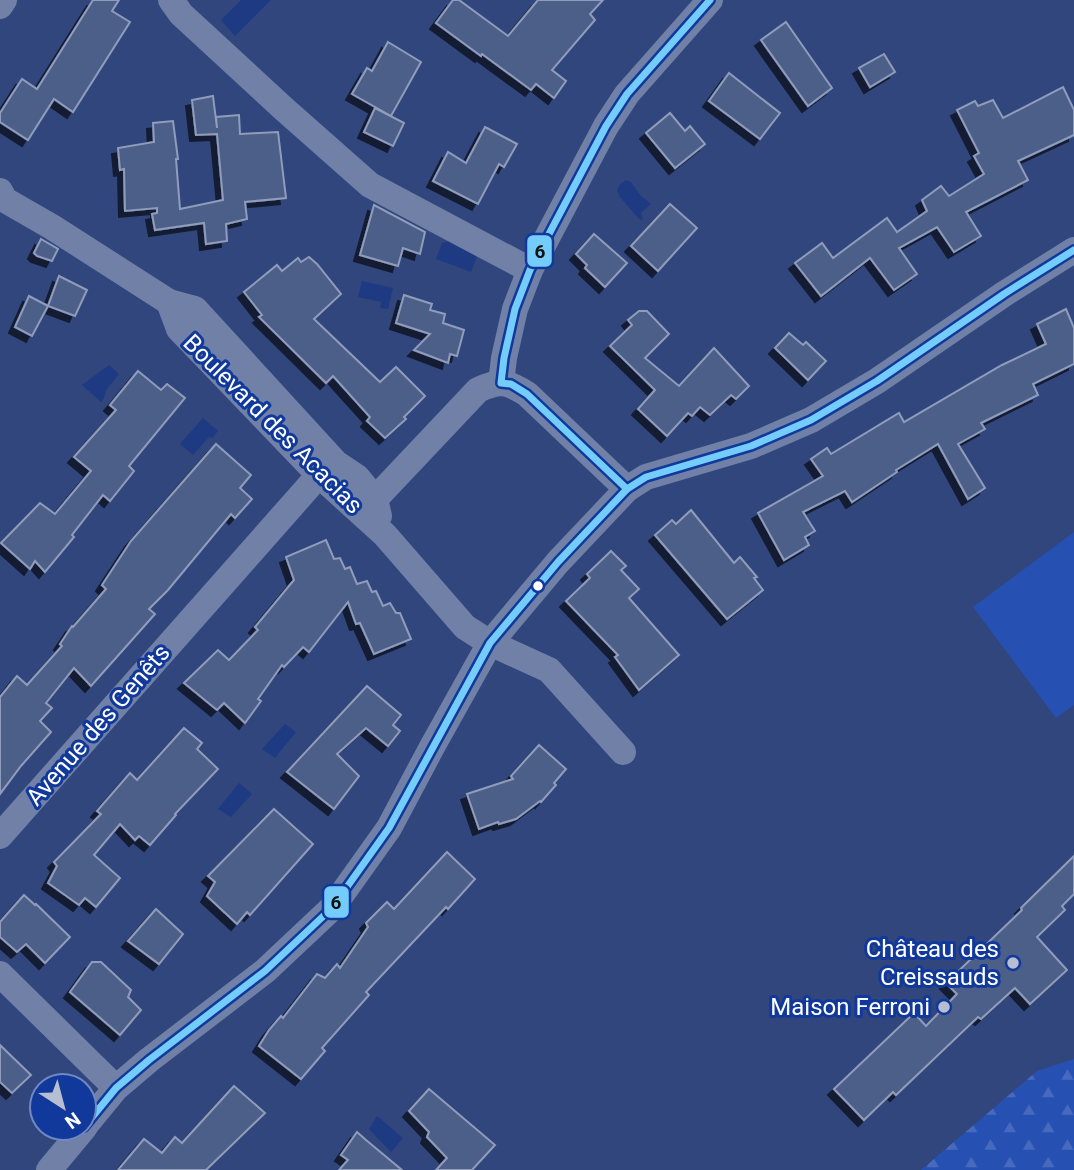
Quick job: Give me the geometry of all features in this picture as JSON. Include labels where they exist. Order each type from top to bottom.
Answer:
[{"type":"street","points":[[0,6],[4,0]]},
{"type":"street","points":[[171,0],[181,14],[370,185],[530,270]]},
{"type":"street","points":[[627,489],[527,394],[511,384],[501,383],[504,358],[515,309],[530,270],[606,125],[627,94],[710,0]]},
{"type":"street","name":"Boulevard des Acacias","points":[[0,191],[5,200],[169,302],[195,309],[464,627],[490,643],[549,670],[623,752]]},
{"type":"street","points":[[98,1110],[116,1088],[265,971],[332,908],[389,828],[490,643],[558,562],[627,489],[646,477],[751,446],[811,420],[877,381],[1004,293],[1074,250]]},
{"type":"street","name":"Boulevard des Acacias","points":[[375,499],[478,390],[501,383]]},
{"type":"street","name":"Boulevard des Acacias","points":[[328,469],[357,477],[375,499],[385,536]]},
{"type":"street","name":"Avenue des Genêts","points":[[0,836],[195,614],[328,469]]},
{"type":"street","points":[[0,974],[116,1088]]},
{"type":"street","points":[[49,1170],[72,1142]]},
{"type":"green space","points":[[1074,532],[1074,705],[1056,718],[973,607]]},
{"type":"green space","points":[[1074,1059],[1074,1170],[921,1170],[1037,1071]]},
{"type":"shaded area","points":[[241,0],[271,0],[235,36],[221,20]]},
{"type":"shaded area","points":[[626,180],[651,204],[641,213],[643,219],[640,220],[620,197],[617,190]]},
{"type":"shaded area","points":[[450,241],[477,256],[471,272],[436,259],[442,243]]},
{"type":"shaded area","points":[[362,281],[393,288],[388,309],[380,308],[381,302],[358,297]]},
{"type":"shaded area","points":[[109,365],[119,374],[106,390],[101,402],[82,385]]},
{"type":"shaded area","points":[[203,418],[218,431],[193,455],[180,444]]},
{"type":"shaded area","points":[[285,724],[296,732],[275,758],[262,749]]},
{"type":"shaded area","points":[[239,783],[252,794],[231,817],[218,809]]},
{"type":"shaded area","points":[[377,1116],[403,1138],[391,1152],[369,1129]]},
{"type":"building","points":[[93,0],[119,0],[112,11],[130,22],[73,112],[54,99],[28,140],[0,122],[0,113],[22,79],[37,89]]},
{"type":"building","points":[[453,0],[459,0],[508,36],[538,0],[603,0],[590,14],[595,20],[552,70],[566,81],[554,98],[536,84],[531,90],[436,23]]},
{"type":"building","points":[[786,22],[832,88],[808,106],[761,40]]},
{"type":"building","points":[[388,42],[421,62],[391,116],[352,94],[367,68],[372,71]]},
{"type":"building","points":[[884,54],[895,72],[870,87],[859,68]]},
{"type":"building","points":[[729,73],[780,113],[760,139],[709,101]]},
{"type":"building","points":[[1063,87],[1074,110],[1074,135],[1018,161],[1028,180],[966,212],[981,236],[954,252],[937,227],[899,248],[917,274],[894,290],[870,258],[821,296],[795,263],[822,243],[833,258],[887,218],[897,232],[927,211],[922,200],[941,186],[949,196],[984,174],[974,156],[979,153],[957,110],[975,101],[978,106],[993,100],[1003,118]]},
{"type":"building","points":[[213,96],[217,128],[216,117],[239,115],[240,134],[278,132],[286,198],[245,202],[247,219],[226,224],[227,241],[206,244],[204,223],[155,230],[152,214],[157,213],[157,208],[125,211],[124,169],[120,170],[118,148],[154,142],[153,123],[173,121],[180,209],[223,200],[217,134],[196,135],[192,100]]},
{"type":"building","points":[[375,108],[404,123],[393,146],[364,132]]},
{"type":"building","points":[[670,113],[685,131],[690,126],[705,144],[675,168],[646,133]]},
{"type":"building","points":[[485,127],[517,144],[504,167],[499,164],[478,204],[433,181],[448,152],[466,163]]},
{"type":"building","points":[[670,204],[697,228],[658,271],[631,246]]},
{"type":"building","points":[[374,205],[425,232],[420,254],[403,248],[398,266],[360,255]]},
{"type":"building","points":[[594,234],[627,263],[605,287],[585,268],[587,265],[576,254]]},
{"type":"building","points":[[41,239],[58,249],[52,261],[34,253]]},
{"type":"building","points":[[309,257],[341,294],[314,319],[380,382],[396,367],[425,396],[404,417],[406,419],[385,438],[367,421],[370,417],[333,376],[326,383],[259,317],[262,315],[244,292],[277,265],[282,271],[298,258],[301,262]]},
{"type":"building","points":[[59,276],[87,290],[75,316],[48,306]]},
{"type":"building","points":[[404,295],[432,304],[430,310],[445,314],[443,323],[464,330],[457,356],[450,354],[448,363],[414,350],[430,334],[396,323]]},
{"type":"building","points":[[29,296],[48,306],[32,336],[15,327]]},
{"type":"building","points":[[1066,309],[1074,328],[1074,364],[1033,384],[1038,395],[981,423],[985,429],[958,444],[985,488],[968,499],[938,444],[852,502],[845,491],[803,512],[815,531],[805,537],[809,545],[784,560],[758,513],[823,476],[811,459],[827,448],[831,454],[899,413],[904,422],[1002,365],[1046,344],[1037,324]]},
{"type":"building","points":[[639,311],[647,311],[669,334],[645,358],[679,386],[714,348],[749,386],[736,399],[731,395],[710,415],[700,407],[692,416],[688,413],[667,436],[638,409],[655,390],[610,346],[632,325],[628,320]]},
{"type":"building","points":[[789,333],[803,345],[806,342],[826,361],[808,380],[775,348]]},
{"type":"building","points":[[138,371],[161,390],[167,384],[185,398],[129,466],[134,471],[110,501],[103,495],[72,535],[74,537],[45,572],[35,561],[30,569],[1,543],[40,503],[55,514],[91,471],[74,457],[116,410],[110,405]]},
{"type":"building","points":[[216,444],[251,475],[240,488],[252,499],[235,518],[231,514],[149,609],[155,614],[91,686],[74,668],[46,703],[52,708],[40,721],[51,732],[0,794],[0,697],[17,676],[27,685],[62,646],[60,644],[72,626],[106,589],[102,585],[131,541]]},
{"type":"building","points":[[691,510],[734,563],[740,557],[757,577],[754,578],[763,590],[727,619],[655,535],[672,520],[676,524]]},
{"type":"building","points":[[326,540],[334,559],[340,558],[345,569],[350,567],[357,584],[367,581],[372,592],[376,591],[383,606],[390,603],[396,613],[400,613],[411,639],[374,654],[360,623],[356,624],[348,602],[309,652],[303,647],[284,667],[282,665],[245,723],[224,703],[217,710],[184,683],[218,650],[229,660],[258,630],[255,627],[294,580],[286,557]]},
{"type":"building","points":[[611,551],[626,566],[621,570],[639,589],[629,598],[679,655],[639,690],[615,657],[618,655],[566,601],[590,578],[587,574]]},
{"type":"building","points":[[367,686],[401,715],[393,725],[400,731],[388,746],[366,728],[337,754],[359,776],[334,809],[287,772]]},
{"type":"building","points":[[184,728],[202,743],[197,749],[218,769],[150,845],[139,836],[135,840],[120,824],[94,855],[120,878],[96,907],[85,898],[79,905],[48,883],[57,866],[54,862],[101,814],[97,811],[130,773],[137,780]]},
{"type":"building","points":[[539,745],[566,769],[554,783],[556,785],[541,802],[516,819],[479,829],[467,794],[513,779],[511,776]]},
{"type":"building","points":[[274,809],[313,844],[250,915],[247,912],[237,924],[207,896],[215,882],[208,876]]},
{"type":"building","points":[[447,852],[475,879],[366,992],[369,995],[322,1048],[325,1051],[301,1079],[259,1046],[269,1030],[281,1016],[283,1018],[317,974],[325,978],[337,964],[340,968],[368,927],[366,923],[387,902],[394,909]]},
{"type":"building","points":[[1074,856],[1074,894],[1062,906],[1065,910],[1037,937],[1067,970],[1030,1004],[1015,988],[981,1019],[978,1017],[896,1095],[893,1092],[864,1120],[834,1089],[914,1013],[926,1026],[957,994],[946,983]]},
{"type":"building","points":[[24,895],[70,937],[45,963],[26,944],[17,952],[0,937],[0,922]]},
{"type":"building","points":[[156,909],[183,934],[159,964],[128,941]]},
{"type":"building","points":[[92,962],[101,962],[131,990],[128,997],[141,1010],[120,1035],[70,992]]},
{"type":"building","points":[[0,1045],[28,1072],[28,1078],[12,1093],[0,1082]]},
{"type":"building","points":[[234,1086],[265,1113],[206,1170],[118,1170],[144,1139],[162,1153],[175,1137],[182,1143]]},
{"type":"building","points":[[429,1089],[495,1145],[472,1170],[436,1170],[447,1158],[427,1137],[429,1132],[409,1111]]},
{"type":"building","points":[[357,1132],[402,1170],[339,1170],[348,1160],[341,1155]]},
{"type":"transit line","name":"6","points":[[627,489],[527,394],[511,384],[501,383],[504,358],[515,309],[530,270],[606,126],[627,94],[710,0]]},
{"type":"transit line","name":"6","points":[[98,1110],[116,1088],[265,971],[332,908],[389,828],[490,643],[558,562],[627,489],[646,477],[751,446],[811,420],[877,381],[1004,294],[1074,250]]},
{"type":"place","name":"Château des Creissauds","points":[[1013,963]]},
{"type":"place","name":"Maison Ferroni","points":[[944,1007]]}]
